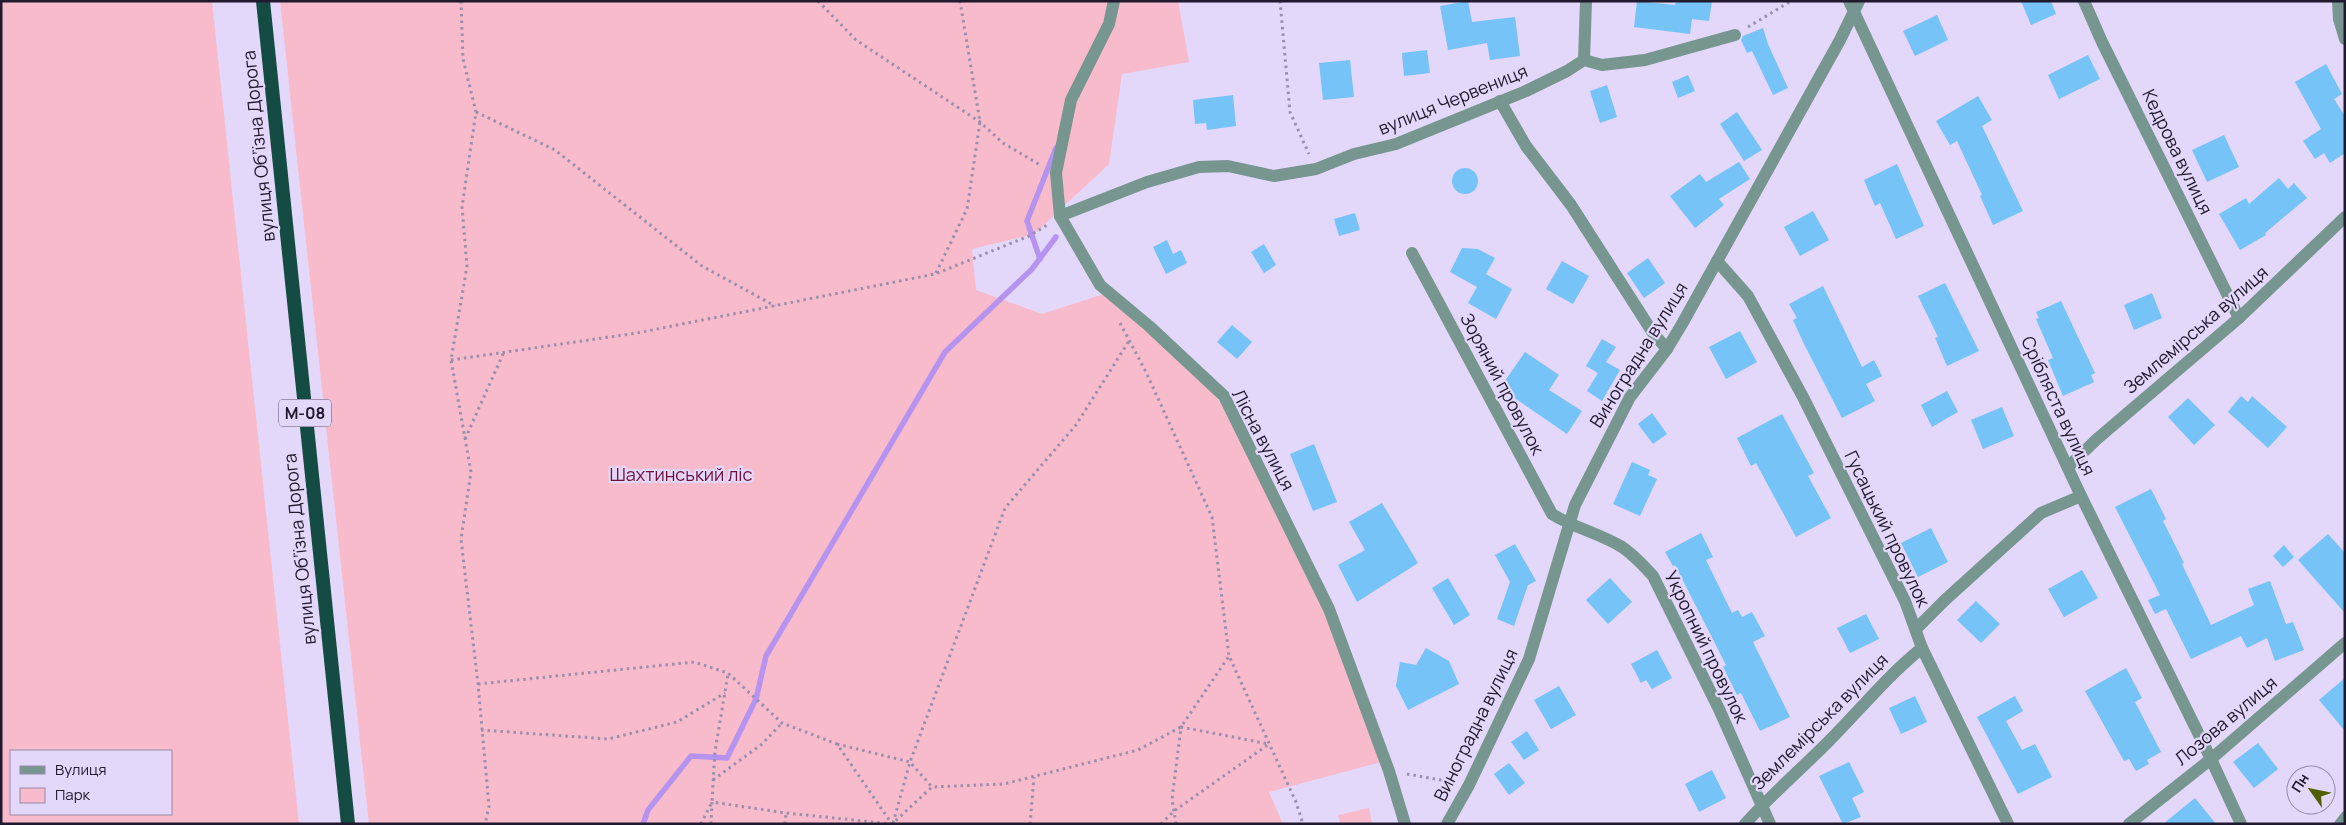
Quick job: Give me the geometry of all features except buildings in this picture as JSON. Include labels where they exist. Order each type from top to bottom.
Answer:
[{"type":"highway","name":"вулиця Обʼїзна Дорога","points":[[263,1],[348,824]]},
{"type":"street","name":"Лісна вулиця","points":[[1114,1],[1109,24],[1071,100],[1056,173],[1060,216],[1100,285],[1150,326],[1224,396],[1329,608],[1389,771],[1405,824]]},
{"type":"street","points":[[1586,1],[1584,60],[1602,65],[1645,60],[1735,35]]},
{"type":"street","name":"Кедрова вулиця","points":[[2084,1],[2102,42],[2239,318]]},
{"type":"street","points":[[2338,1],[2339,19],[2345,39]]},
{"type":"street","name":"Виноградна вулиця","points":[[1447,824],[1469,786],[1529,659],[1574,505],[1630,397],[1667,349],[1718,261],[1840,40],[1854,5]]},
{"type":"street","name":"Срібляста вулиця","points":[[1854,5],[2080,496],[2211,759],[2241,824]]},
{"type":"street","name":"вулиця Червениця","points":[[1060,216],[1147,182],[1199,167],[1228,166],[1274,176],[1316,169],[1354,154],[1396,144],[1500,101],[1567,71],[1584,60]]},
{"type":"street","points":[[1500,101],[1526,146],[1571,205],[1653,333],[1667,349]]},
{"type":"street","name":"Землемірська вулиця","points":[[2068,467],[2097,439],[2239,318],[2345,217]]},
{"type":"street","name":"Зоряний провулок","points":[[1412,253],[1552,514],[1569,525]]},
{"type":"street","name":"Гусацький провулок","points":[[1718,261],[1748,296],[1798,388],[1905,601],[1922,648],[2008,824]]},
{"type":"street","points":[[1916,629],[1945,600],[2041,513],[2080,496]]},
{"type":"street","name":"Укропний провулок","points":[[1569,525],[1592,532],[1621,547],[1638,559],[1652,576],[1719,709],[1770,824]]},
{"type":"street","name":"Лозова вулиця","points":[[2129,824],[2211,759],[2345,643]]},
{"type":"street","name":"Землемірська вулиця","points":[[1746,824],[1761,806],[1827,743],[1888,678],[1922,648]]},
{"type":"lane","points":[[2338,824],[2345,816]]},
{"type":"path","points":[[461,1],[463,59],[476,112],[462,207],[467,266],[451,360],[471,472],[460,539],[478,684],[489,806],[485,824]]},
{"type":"path","points":[[818,1],[856,40],[980,122],[1004,143],[1039,165]]},
{"type":"path","points":[[935,274],[967,209],[980,122],[960,1]]},
{"type":"path","points":[[1280,1],[1290,112],[1316,169]]},
{"type":"path","points":[[1735,35],[1791,1]]},
{"type":"path","points":[[476,112],[555,150],[702,266],[776,306]]},
{"type":"path","points":[[451,360],[637,333],[935,274],[1029,236],[1060,216]]},
{"type":"path","points":[[1116,317],[1146,372],[1212,517],[1229,656],[1296,802],[1303,824]]},
{"type":"path","points":[[892,824],[910,762],[1005,508],[1076,425],[1129,341]]},
{"type":"path","points":[[465,439],[504,352]]},
{"type":"path","points":[[1176,824],[1172,798],[1181,727],[1229,656]]},
{"type":"path","points":[[478,684],[694,662],[728,673],[782,723],[837,744],[910,762],[932,787]]},
{"type":"path","points":[[712,824],[714,751],[726,693],[728,673]]},
{"type":"path","points":[[481,730],[608,739],[676,722],[726,693]]},
{"type":"path","points":[[713,780],[762,744],[782,723]]},
{"type":"path","points":[[712,802],[786,814],[892,824],[932,787],[1004,784],[1034,777],[1138,750],[1181,727],[1269,744]]},
{"type":"path","points":[[837,744],[892,824]]},
{"type":"path","points":[[1161,824],[1174,811],[1269,744]]},
{"type":"path","points":[[1389,771],[1469,786]]},
{"type":"path","points":[[1030,824],[1034,777]]},
{"type":"path","points":[[701,824],[712,802]]},
{"type":"path","points":[[785,824],[786,814]]},
{"type":"green space","points":[[1,1],[212,1],[299,824],[1,824]]},
{"type":"green space","name":"Шахтинський ліс","points":[[280,1],[1178,1],[1189,62],[1122,74],[1109,164],[1034,234],[972,249],[976,290],[1042,314],[1104,294],[1196,368],[1256,454],[1339,630],[1381,762],[1269,792],[1283,824],[369,824]]},
{"type":"green space","points":[[1369,808],[1372,824],[1340,824],[1338,815]]},
{"type":"waterway","points":[[1040,259],[1027,221],[1056,148]]},
{"type":"waterway","points":[[643,824],[648,810],[691,756],[727,758],[756,699],[766,656],[945,352],[1032,269],[1056,237]]}]
